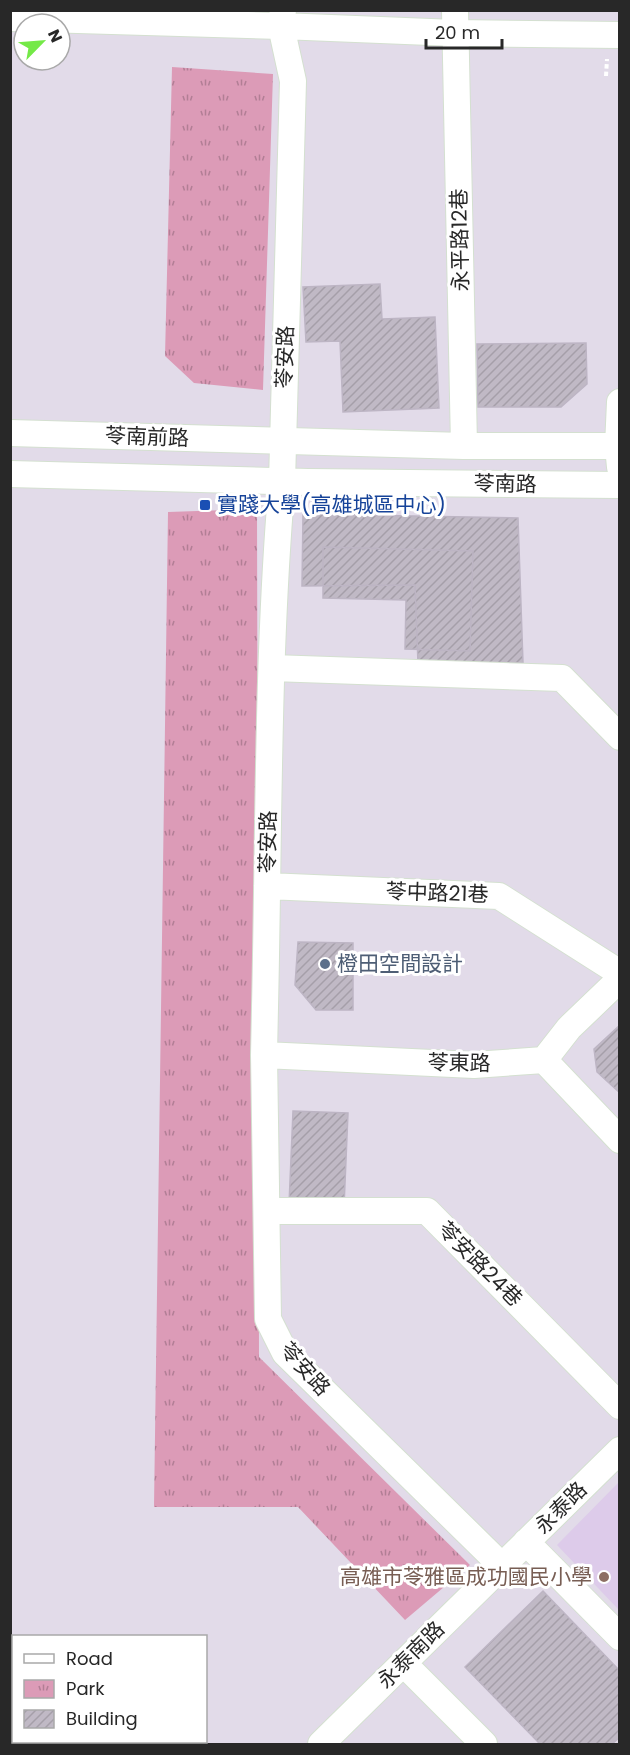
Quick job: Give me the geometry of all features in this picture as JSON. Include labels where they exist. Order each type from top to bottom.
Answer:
[{"type":"street","points":[[10,18],[277,16],[455,22],[620,35]]},
{"type":"street","name":"苓安路","points":[[277,16],[293,81],[282,482],[272,668],[267,886],[264,1055],[268,1319],[285,1353],[502,1566]]},
{"type":"street","name":"永平路12巷","points":[[455,22],[464,446]]},
{"type":"street","points":[[619,453],[620,402]]},
{"type":"street","name":"苓南前路","points":[[10,433],[283,441]]},
{"type":"street","name":"苓南路","points":[[283,441],[619,453]]},
{"type":"street","name":"苓南前路","points":[[10,474],[282,482]]},
{"type":"street","name":"苓南路","points":[[282,482],[620,485]]},
{"type":"street","points":[[272,668],[562,678],[620,737]]},
{"type":"street","name":"苓中路21巷","points":[[267,886],[499,896],[620,973]]},
{"type":"street","points":[[620,979],[569,1028],[544,1060],[620,1140]]},
{"type":"street","name":"苓東路","points":[[264,1055],[474,1065],[544,1060]]},
{"type":"street","name":"苓安路24巷","points":[[267,1211],[427,1211],[620,1406]]},
{"type":"street","name":"永泰路","points":[[502,1566],[620,1450]]},
{"type":"street","points":[[526,1542],[620,1637]]},
{"type":"street","name":"永泰南路","points":[[321,1744],[502,1566]]},
{"type":"street","points":[[403,1663],[484,1744]]},
{"type":"shaded area","name":"高雄市苓雅區成功國民小學","points":[[619,1482],[619,1610],[557,1545]]},
{"type":"green space","points":[[172,67],[273,74],[263,390],[194,383],[165,356]]},
{"type":"green space","points":[[257,509],[259,1357],[470,1565],[405,1620],[298,1507],[154,1507],[168,512]]},
{"type":"building","points":[[380,284],[382,319],[435,317],[439,408],[343,412],[340,341],[306,342],[303,287]]},
{"type":"building","points":[[586,343],[587,384],[561,407],[478,407],[477,344]]},
{"type":"building","points":[[303,514],[518,518],[523,663],[418,663],[415,585],[302,586]]},
{"type":"building","points":[[323,547],[473,551],[470,651],[405,649],[406,600],[323,598]]},
{"type":"building","name":"橙田空間設計","points":[[298,942],[353,943],[353,1010],[316,1010],[295,985]]},
{"type":"building","points":[[620,1025],[620,1093],[597,1072],[594,1049]]},
{"type":"building","points":[[293,1111],[348,1113],[344,1207],[289,1205]]},
{"type":"building","points":[[543,1591],[620,1671],[620,1737],[612,1744],[540,1744],[465,1667]]},
{"type":"place","name":"實踐大學(高雄城區中心)","points":[[205,505]]},
{"type":"place","name":"橙田空間設計","points":[[325,964]]},
{"type":"place","name":"高雄市苓雅區成功國民小學","points":[[604,1577]]}]
